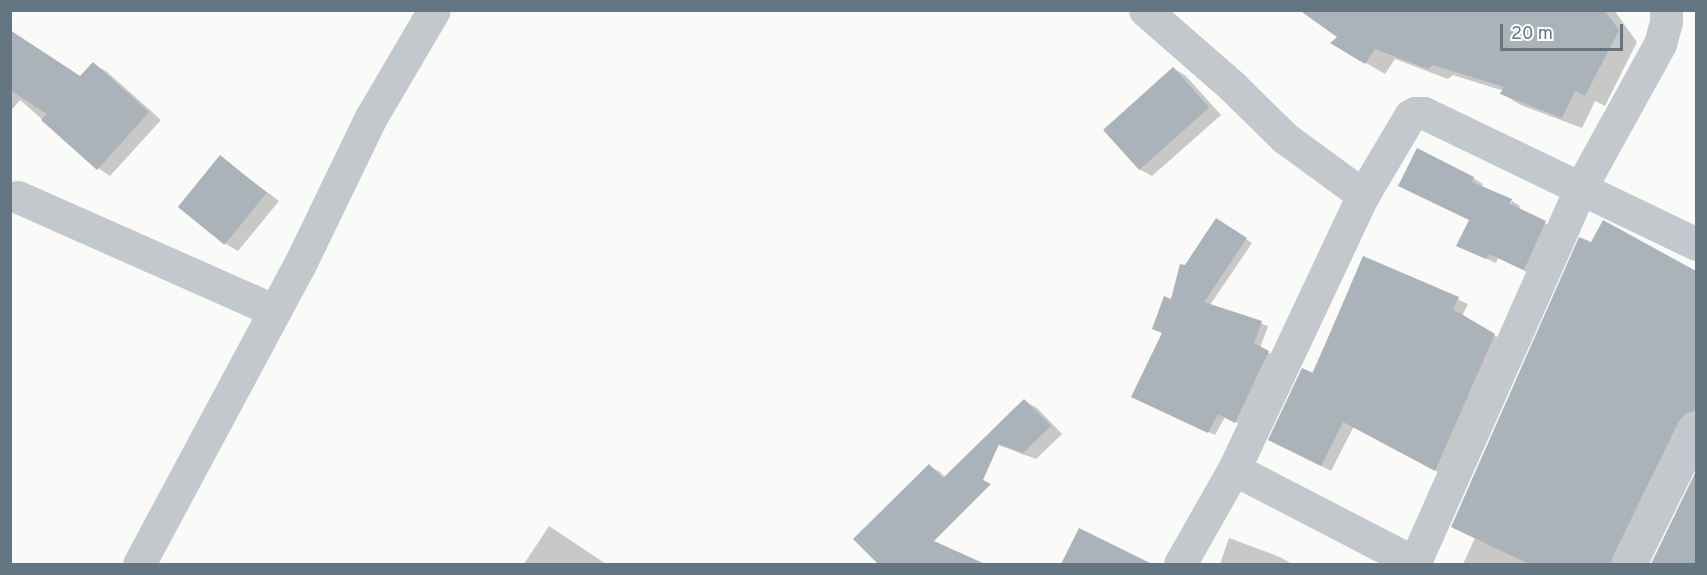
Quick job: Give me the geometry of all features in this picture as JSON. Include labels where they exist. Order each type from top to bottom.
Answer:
[{"type":"street","points":[[139,564],[275,311],[370,119],[434,10]]},
{"type":"street","points":[[1145,10],[1285,138],[1363,195]]},
{"type":"street","points":[[1234,469],[1415,564],[1581,187],[1660,44],[1666,22],[1666,10]]},
{"type":"street","points":[[1180,564],[1234,469],[1363,195],[1402,126],[1415,113],[1424,113],[1696,244]]},
{"type":"street","points":[[18,196],[275,311]]},
{"type":"street","points":[[1630,564],[1696,429]]},
{"type":"building","points":[[1299,10],[1604,10],[1619,30],[1585,96],[1575,91],[1562,118],[1500,94],[1504,87],[1433,65],[1428,69],[1375,49],[1365,64],[1330,43],[1337,37]]},
{"type":"building","points":[[10,30],[80,76],[93,62],[149,112],[97,170],[41,120],[47,114],[10,90]]},
{"type":"building","points":[[1173,67],[1209,107],[1139,170],[1103,130]]},
{"type":"building","points":[[1417,148],[1474,177],[1472,182],[1512,199],[1510,204],[1546,221],[1524,270],[1489,254],[1486,259],[1456,246],[1469,220],[1398,186]]},
{"type":"building","points":[[220,155],[267,193],[224,245],[178,207]]},
{"type":"building","points":[[1216,218],[1247,238],[1204,302],[1262,321],[1254,343],[1269,351],[1235,423],[1218,414],[1208,433],[1131,397],[1162,333],[1152,329],[1164,296],[1171,299],[1180,264],[1185,265]]},
{"type":"building","points":[[1603,220],[1696,271],[1696,411],[1686,413],[1679,421],[1611,564],[1529,564],[1451,527],[1579,237],[1591,242]]},
{"type":"building","points":[[1363,256],[1459,297],[1453,309],[1495,334],[1435,471],[1343,422],[1321,466],[1268,440],[1302,368],[1313,373]]},
{"type":"building","points":[[1024,399],[1051,426],[1023,453],[999,444],[983,480],[991,484],[934,541],[985,564],[878,564],[853,539],[929,464],[943,478]]},
{"type":"building","points":[[1696,471],[1696,564],[1651,564]]},
{"type":"building","points":[[1079,528],[1152,564],[1061,564]]}]
